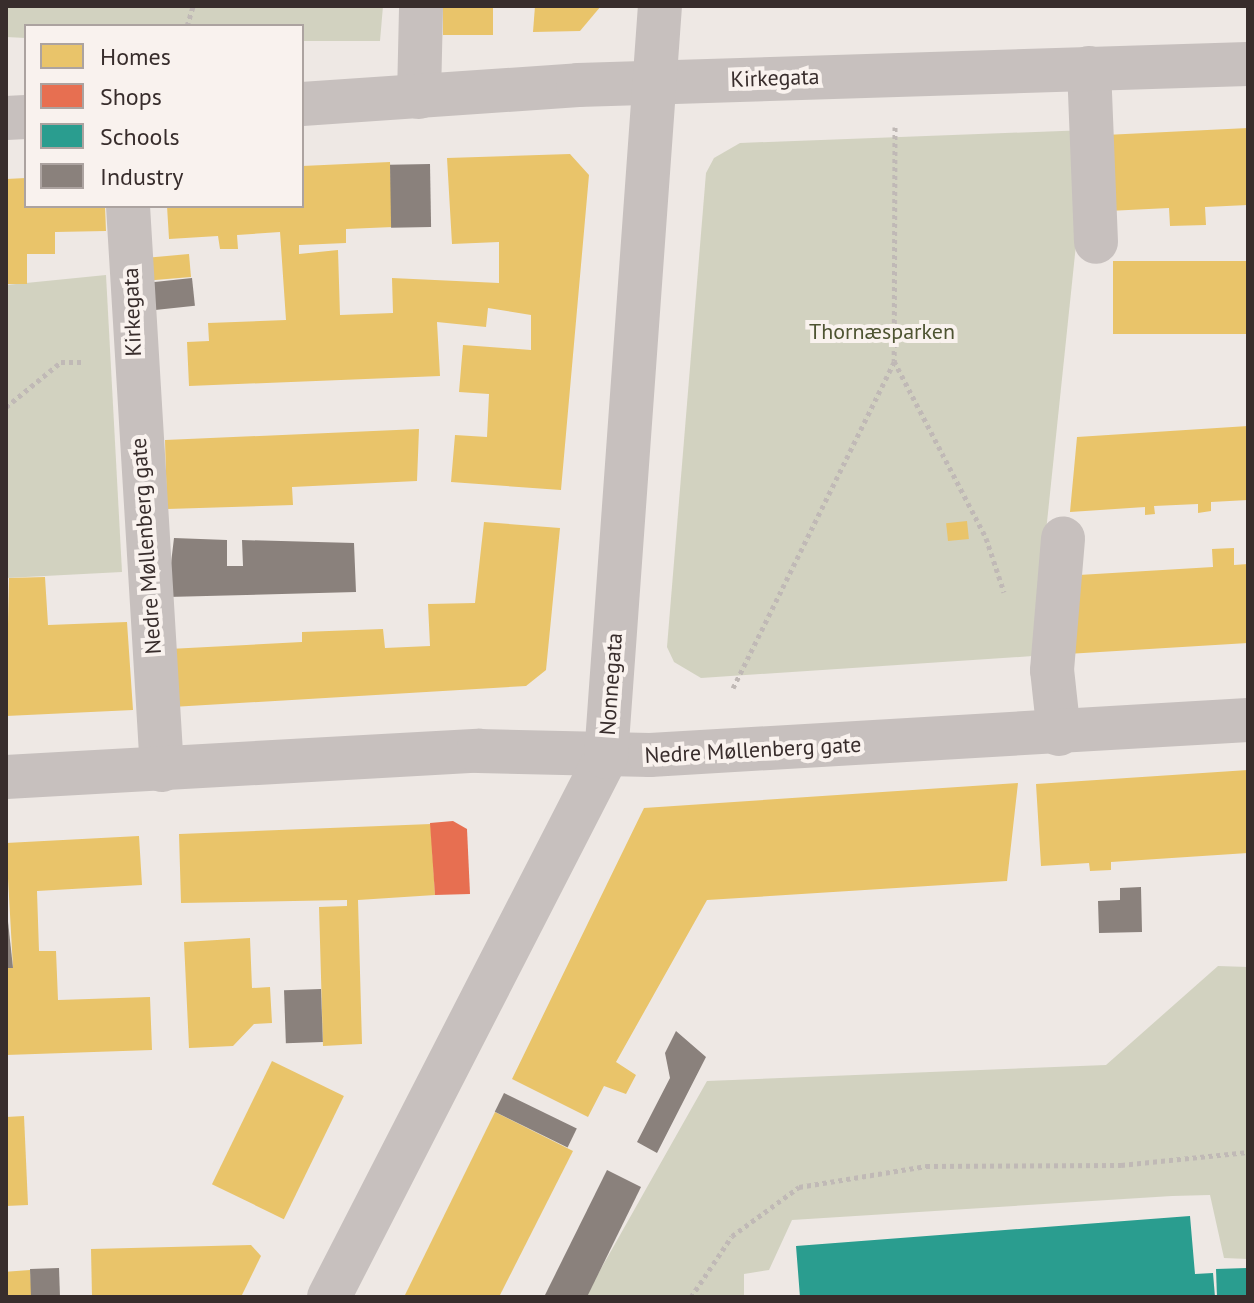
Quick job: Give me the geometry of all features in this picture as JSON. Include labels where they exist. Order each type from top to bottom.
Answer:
[{"type":"street","points":[[419,97],[421,6]]},
{"type":"street","name":"Nonnegata","points":[[329,1297],[606,757],[652,82],[660,6]]},
{"type":"street","name":"Kirkegata","points":[[304,104],[652,82],[1248,64]]},
{"type":"street","points":[[1089,68],[1096,242]]},
{"type":"street","name":"Kirkegata","points":[[128,208],[137,417]]},
{"type":"street","name":"Nedre Møllenberg gate","points":[[137,417],[162,770]]},
{"type":"street","points":[[1059,734],[1052,670],[1063,538]]},
{"type":"street","name":"Nedre Møllenberg gate","points":[[6,777],[478,751],[606,757],[1059,734],[1248,720]]},
{"type":"path","points":[[733,688],[894,361],[895,126]]},
{"type":"path","points":[[6,407],[61,362],[134,361]]},
{"type":"path","points":[[894,361],[986,538],[1006,603]]},
{"type":"path","points":[[691,1297],[732,1236],[799,1187],[926,1166],[1121,1165],[1248,1152]]},
{"type":"green space","points":[[6,6],[383,6],[380,41],[304,41],[304,24],[24,24],[24,38],[6,37]]},
{"type":"green space","name":"Thornæsparken","points":[[1088,130],[1033,656],[701,678],[674,662],[667,647],[706,173],[714,158],[740,143]]},
{"type":"green space","points":[[106,275],[122,572],[6,578],[6,285]]},
{"type":"green space","points":[[1218,966],[1248,967],[1248,1259],[1224,1258],[1210,1195],[1172,1196],[792,1220],[769,1270],[744,1274],[744,1297],[585,1297],[707,1081],[1106,1065]]},
{"type":"building: Homes","points":[[443,6],[493,6],[493,35],[443,35]]},
{"type":"building: Homes","points":[[535,6],[601,6],[580,31],[533,32]]},
{"type":"building: Homes","points":[[1248,128],[1248,205],[1205,207],[1206,225],[1170,226],[1169,208],[1108,211],[1105,135]]},
{"type":"building: Homes","points":[[570,154],[589,175],[561,490],[451,482],[455,435],[487,437],[489,394],[459,392],[463,345],[531,350],[531,315],[488,308],[486,327],[437,322],[440,376],[189,386],[187,342],[209,341],[208,323],[286,320],[280,232],[237,235],[238,249],[220,249],[218,236],[169,239],[167,208],[304,208],[304,166],[390,162],[393,227],[346,229],[346,243],[299,245],[299,254],[338,250],[340,315],[393,313],[392,278],[499,283],[499,242],[452,244],[447,158]]},
{"type":"building: Homes","points":[[24,178],[24,208],[105,208],[106,231],[55,232],[55,254],[27,254],[27,284],[6,284],[6,179]]},
{"type":"building: Homes","points":[[189,254],[191,277],[152,280],[150,257]]},
{"type":"building: Homes","points":[[1113,261],[1248,261],[1248,334],[1113,334]]},
{"type":"building: Homes","points":[[1248,426],[1248,500],[1211,502],[1211,511],[1198,513],[1198,504],[1154,506],[1155,514],[1145,515],[1145,507],[1070,512],[1077,437]]},
{"type":"building: Homes","points":[[419,429],[417,481],[292,487],[293,505],[167,509],[165,440]]},
{"type":"building: Homes","points":[[967,521],[969,539],[948,541],[946,523]]},
{"type":"building: Homes","points":[[484,522],[560,528],[546,670],[526,686],[172,707],[169,649],[302,642],[302,632],[383,629],[385,648],[430,646],[428,604],[475,603]]},
{"type":"building: Homes","points":[[1234,548],[1234,565],[1248,564],[1248,643],[1067,654],[1062,576],[1213,567],[1212,549]]},
{"type":"building: Homes","points":[[45,577],[48,625],[127,622],[133,710],[6,716],[9,578]]},
{"type":"building: Homes","points":[[1248,770],[1248,853],[1111,862],[1111,870],[1090,871],[1089,863],[1041,866],[1036,784]]},
{"type":"building: Homes","points":[[1018,783],[1007,881],[707,900],[616,1062],[636,1075],[626,1094],[604,1086],[588,1117],[512,1079],[644,808]]},
{"type":"building: Homes","points":[[431,824],[435,895],[358,900],[362,1044],[323,1046],[319,907],[347,906],[347,900],[181,903],[179,834]]},
{"type":"building: Homes","points":[[139,836],[142,885],[37,891],[39,951],[56,951],[58,1000],[150,997],[152,1050],[6,1055],[6,968],[13,968],[6,843]]},
{"type":"building: Homes","points":[[250,938],[252,988],[270,987],[272,1023],[254,1024],[233,1046],[189,1048],[184,942]]},
{"type":"building: Homes","points":[[272,1061],[344,1096],[284,1219],[212,1184]]},
{"type":"building: Homes","points":[[495,1112],[573,1151],[499,1297],[404,1297]]},
{"type":"building: Homes","points":[[24,1116],[28,1205],[6,1206],[6,1117]]},
{"type":"building: Homes","points":[[251,1245],[261,1256],[241,1297],[92,1297],[91,1249]]},
{"type":"building: Homes","points":[[30,1270],[32,1297],[8,1297],[6,1272]]},
{"type":"building: Shops","points":[[453,821],[467,829],[470,894],[435,895],[430,823]]},
{"type":"building: Schools","points":[[1190,1216],[1195,1274],[1213,1273],[1215,1297],[800,1297],[796,1246]]},
{"type":"building: Schools","points":[[1247,1268],[1248,1297],[1217,1297],[1216,1269]]},
{"type":"building: Industry","points":[[430,164],[431,227],[391,228],[390,165]]},
{"type":"building: Industry","points":[[192,278],[195,306],[155,310],[152,282]]},
{"type":"building: Industry","points":[[174,538],[227,540],[227,566],[243,566],[242,540],[354,543],[356,592],[167,597]]},
{"type":"building: Industry","points":[[1141,887],[1142,932],[1099,933],[1098,901],[1120,900],[1120,888]]},
{"type":"building: Industry","points":[[6,903],[13,968],[6,968]]},
{"type":"building: Industry","points":[[321,989],[323,1042],[286,1043],[284,990]]},
{"type":"building: Industry","points":[[676,1031],[706,1057],[657,1153],[637,1142],[670,1078],[665,1053]]},
{"type":"building: Industry","points":[[504,1093],[577,1129],[568,1147],[495,1112]]},
{"type":"building: Industry","points":[[607,1170],[641,1187],[587,1297],[544,1297]]},
{"type":"building: Industry","points":[[59,1268],[60,1297],[31,1297],[30,1269]]}]
